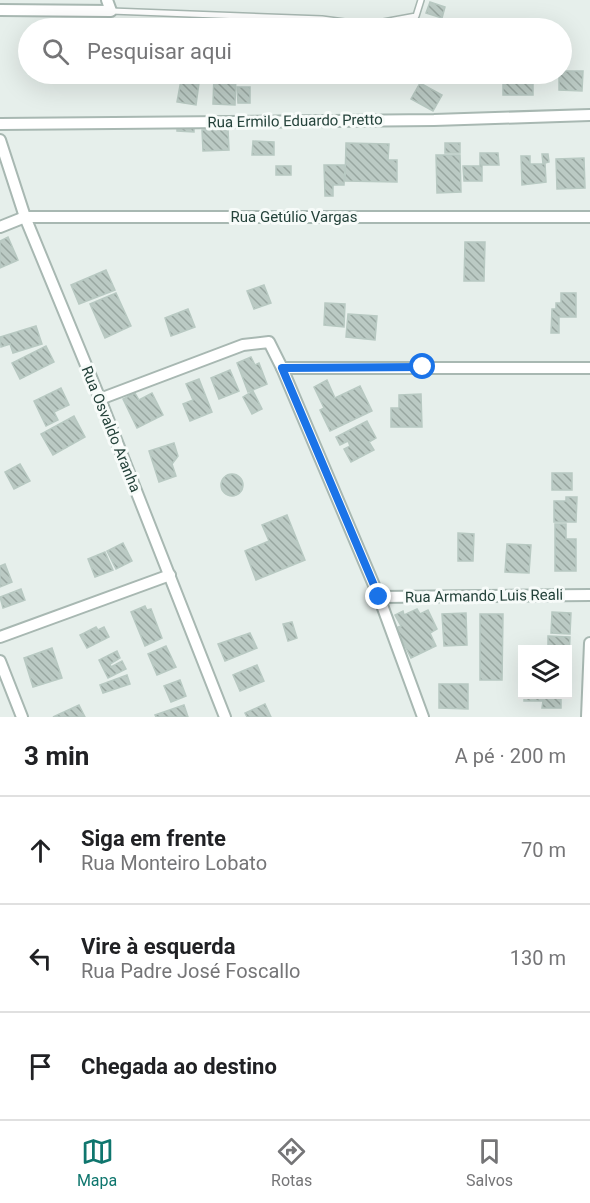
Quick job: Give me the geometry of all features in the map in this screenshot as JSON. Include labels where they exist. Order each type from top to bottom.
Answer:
[{"type":"street","points":[[0,10],[111,11],[107,0]]},
{"type":"street","name":"Rua Ermilo Eduardo Pretto","points":[[0,124],[434,120],[590,115]]},
{"type":"street","name":"Rua Osvaldo Aranha","points":[[0,140],[25,217],[100,399],[225,717]]},
{"type":"street","name":"Rua Getúlio Vargas","points":[[0,227],[25,217],[590,217]]},
{"type":"street","points":[[100,399],[243,345],[269,342],[379,597],[423,717]]},
{"type":"street","points":[[282,368],[590,368]]},
{"type":"street","points":[[0,637],[170,575]]},
{"type":"street","name":"Rua Armando Luis Reali","points":[[379,597],[590,595]]},
{"type":"street","points":[[587,717],[590,643]]},
{"type":"street","points":[[0,660],[22,717]]},
{"type":"lane","points":[[405,18],[416,16],[421,0]]},
{"type":"lane","points":[[111,11],[296,18]]},
{"type":"building","points":[[430,2],[445,7],[442,18],[426,13]]},
{"type":"building","points":[[572,71],[583,71],[582,91],[559,90],[559,84],[572,84]]},
{"type":"building","points":[[180,84],[199,84],[196,105],[177,102]]},
{"type":"building","points":[[214,84],[236,84],[235,105],[213,104]]},
{"type":"building","points":[[419,84],[442,95],[433,111],[411,99]]},
{"type":"building","points":[[503,84],[533,84],[533,95],[503,95]]},
{"type":"building","points":[[237,87],[250,87],[250,103],[238,103]]},
{"type":"building","points":[[177,123],[194,124],[194,132],[177,131]]},
{"type":"building","points":[[228,129],[229,150],[203,151],[202,130]]},
{"type":"building","points":[[253,141],[274,142],[274,155],[252,155]]},
{"type":"building","points":[[346,143],[389,144],[388,160],[397,160],[397,182],[345,181]]},
{"type":"building","points":[[445,143],[460,143],[460,153],[445,153]]},
{"type":"building","points":[[480,153],[498,153],[499,165],[482,165],[482,181],[464,181],[463,166],[480,166]]},
{"type":"building","points":[[542,154],[548,154],[549,162],[545,163],[546,182],[522,185],[521,156],[530,156],[530,164],[543,164]]},
{"type":"building","points":[[436,155],[460,155],[461,192],[437,193]]},
{"type":"building","points":[[584,158],[585,188],[557,189],[556,159]]},
{"type":"building","points":[[324,165],[345,165],[344,185],[333,185],[333,196],[325,196]]},
{"type":"building","points":[[276,166],[291,166],[291,175],[276,175]]},
{"type":"building","points":[[8,237],[18,260],[0,268],[0,241]]},
{"type":"building","points":[[465,242],[485,242],[484,281],[464,281]]},
{"type":"building","points":[[106,270],[115,290],[79,304],[71,285]]},
{"type":"building","points":[[264,285],[271,303],[254,309],[247,291]]},
{"type":"building","points":[[116,293],[131,326],[105,338],[90,304]]},
{"type":"building","points":[[561,293],[576,293],[576,317],[559,317],[559,333],[551,333],[552,309],[556,309],[556,303],[561,303]]},
{"type":"building","points":[[325,303],[345,304],[344,327],[324,325]]},
{"type":"building","points":[[188,309],[195,327],[171,336],[165,318]]},
{"type":"building","points":[[348,314],[377,316],[375,340],[346,337]]},
{"type":"building","points":[[36,326],[42,344],[13,353],[10,344],[1,347],[0,337]]},
{"type":"building","points":[[46,346],[54,362],[20,379],[12,363]]},
{"type":"building","points":[[251,357],[255,365],[259,363],[267,384],[248,392],[237,363]]},
{"type":"building","points":[[230,370],[239,391],[219,399],[211,378]]},
{"type":"building","points":[[199,379],[212,412],[190,421],[183,404],[193,400],[186,384]]},
{"type":"building","points":[[327,380],[335,398],[360,386],[372,411],[330,431],[320,410],[324,408],[314,387]]},
{"type":"building","points":[[61,388],[69,405],[54,412],[58,420],[46,426],[34,401]]},
{"type":"building","points":[[253,391],[262,409],[252,414],[243,397]]},
{"type":"building","points":[[135,393],[139,400],[152,393],[163,415],[137,428],[123,399]]},
{"type":"building","points":[[421,394],[422,427],[391,427],[391,408],[399,408],[399,395]]},
{"type":"building","points":[[74,416],[85,437],[53,455],[41,434]]},
{"type":"building","points":[[367,421],[376,438],[369,442],[374,450],[351,462],[344,449],[350,446],[348,441],[340,445],[336,437]]},
{"type":"building","points":[[174,443],[178,456],[172,464],[176,476],[159,482],[149,451]]},
{"type":"building","points":[[20,464],[30,481],[14,489],[5,472]]},
{"type":"building","points":[[552,473],[572,473],[572,490],[552,490]]},
{"type":"building","points":[[232,474],[240,477],[243,485],[240,493],[232,496],[224,493],[221,485],[224,477]]},
{"type":"building","points":[[566,497],[577,497],[576,522],[554,522],[554,501],[566,501]]},
{"type":"building","points":[[287,515],[305,560],[256,580],[245,551],[269,541],[262,525]]},
{"type":"building","points":[[555,524],[566,524],[566,539],[576,539],[576,571],[555,571]]},
{"type":"building","points":[[458,533],[474,534],[473,561],[458,561]]},
{"type":"building","points":[[123,543],[132,561],[116,569],[107,551]]},
{"type":"building","points":[[507,544],[531,545],[529,573],[505,572]]},
{"type":"building","points":[[105,552],[113,570],[95,577],[88,559]]},
{"type":"building","points":[[5,564],[12,582],[0,587],[0,566]]},
{"type":"building","points":[[21,589],[25,600],[3,608],[0,597]]},
{"type":"building","points":[[145,606],[147,610],[151,609],[162,638],[145,646],[131,612]]},
{"type":"building","points":[[417,609],[420,614],[428,610],[437,629],[430,633],[436,646],[411,658],[396,628],[401,626],[395,615],[403,611],[404,615]]},
{"type":"building","points":[[552,612],[571,613],[570,634],[551,633]]},
{"type":"building","points":[[466,613],[467,645],[444,646],[442,614]]},
{"type":"building","points":[[480,614],[503,614],[502,680],[480,680]]},
{"type":"building","points":[[292,622],[297,638],[288,641],[283,624]]},
{"type":"building","points":[[96,627],[98,630],[104,627],[109,637],[87,648],[80,635]]},
{"type":"building","points":[[250,633],[257,648],[225,661],[218,644]]},
{"type":"building","points":[[548,636],[570,637],[570,645],[548,645]]},
{"type":"building","points":[[166,646],[176,667],[157,675],[148,654]]},
{"type":"building","points":[[52,648],[62,678],[33,687],[24,658]]},
{"type":"building","points":[[117,651],[120,658],[110,664],[111,667],[122,661],[126,669],[108,678],[99,660]]},
{"type":"building","points":[[257,665],[264,681],[240,691],[233,675]]},
{"type":"building","points":[[127,675],[130,684],[103,693],[100,685]]},
{"type":"building","points":[[180,680],[186,696],[171,702],[164,686]]},
{"type":"building","points":[[439,684],[468,684],[468,709],[439,708]]},
{"type":"building","points":[[524,699],[561,699],[561,708],[542,708],[543,701],[524,701]]},
{"type":"building","points":[[265,704],[271,717],[247,717],[245,713]]},
{"type":"building","points":[[79,705],[85,717],[53,717]]},
{"type":"building","points":[[184,705],[188,717],[156,717],[155,715]]},
{"type":"route","points":[[379,597],[282,368],[423,367]]}]
